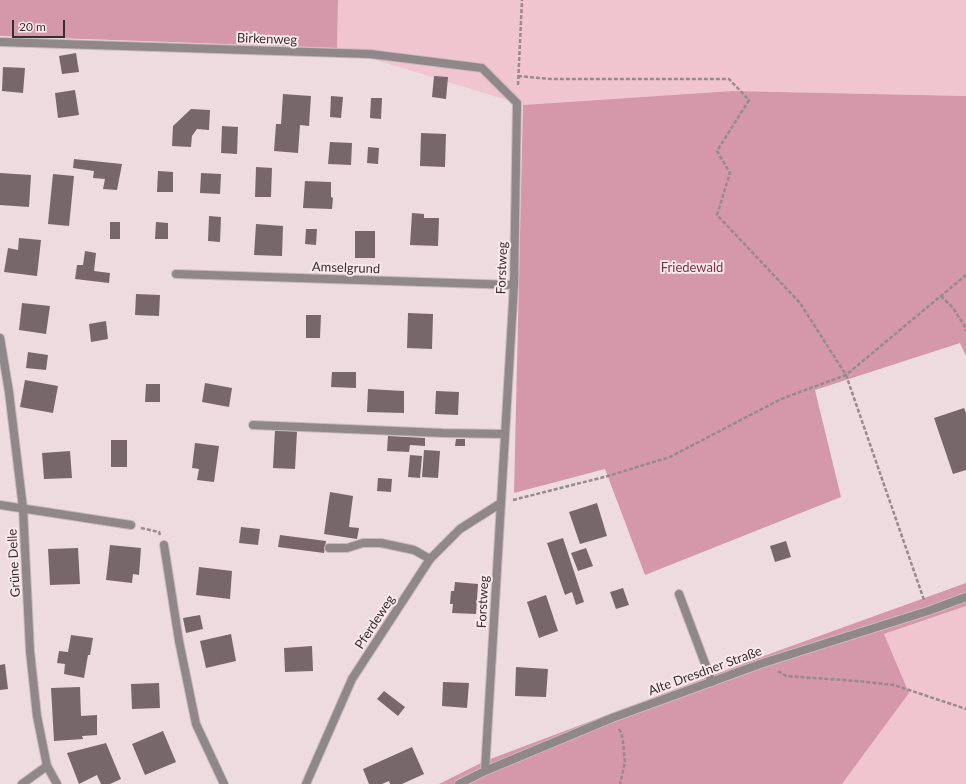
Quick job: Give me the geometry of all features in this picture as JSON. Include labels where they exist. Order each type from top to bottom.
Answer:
[{"type":"street","name":"Birkenweg","points":[[0,42],[370,54],[482,68],[517,103]]},
{"type":"street","name":"Forstweg","points":[[485,771],[514,285],[517,103]]},
{"type":"street","name":"Amselgrund","points":[[176,274],[514,285]]},
{"type":"street","name":"Grüne Delle","points":[[0,338],[9,392],[23,508],[30,651],[37,716],[47,766],[57,784]]},
{"type":"street","points":[[253,424],[444,433],[505,434]]},
{"type":"street","name":"Pferdeweg","points":[[306,784],[352,679],[430,559],[460,529],[501,503]]},
{"type":"street","points":[[0,505],[131,525]]},
{"type":"street","points":[[329,548],[347,548],[363,543],[380,543],[414,550],[430,559]]},
{"type":"street","points":[[164,545],[179,641],[196,724],[224,784]]},
{"type":"street","points":[[679,594],[712,682]]},
{"type":"street","name":"Alte Dresdner Straße","points":[[459,784],[485,771],[612,718],[763,663],[966,598]]},
{"type":"street","points":[[22,784],[47,766]]},
{"type":"path","points":[[517,103],[522,0]]},
{"type":"path","points":[[518,76],[550,79],[729,79],[749,100],[717,151],[730,173],[717,216],[800,303],[846,375],[928,611]]},
{"type":"path","points":[[501,503],[608,476],[670,457],[781,399],[846,375],[966,275]]},
{"type":"path","points":[[941,296],[953,308],[964,325],[966,331]]},
{"type":"path","points":[[131,525],[159,532]]},
{"type":"path","points":[[763,663],[786,676],[857,680],[894,684],[966,709]]},
{"type":"path","points":[[612,718],[622,734],[625,762],[620,784]]},
{"type":"shaded area","points":[[338,0],[966,0],[966,96],[732,91],[523,105],[337,48]]},
{"type":"shaded area","points":[[966,606],[966,784],[842,784],[909,693],[884,634]]},
{"type":"green space","points":[[0,0],[338,0],[337,48],[0,36]]},
{"type":"green space","name":"Friedewald","points":[[732,91],[966,96],[966,356],[960,343],[815,390],[841,497],[645,575],[605,469],[514,493],[523,105]]},
{"type":"green space","points":[[966,583],[966,606],[884,634],[909,693],[842,784],[439,784],[485,761],[761,657]]},
{"type":"building","points":[[76,53],[79,72],[62,74],[59,56]]},
{"type":"building","points":[[3,67],[25,68],[23,93],[2,91]]},
{"type":"building","points":[[434,76],[448,77],[446,99],[432,97]]},
{"type":"building","points":[[75,90],[79,115],[58,118],[55,93]]},
{"type":"building","points":[[283,94],[311,96],[309,126],[300,125],[298,153],[274,151],[276,124],[281,124]]},
{"type":"building","points":[[331,96],[343,97],[341,118],[330,117]]},
{"type":"building","points":[[371,98],[382,98],[381,119],[370,118]]},
{"type":"building","points":[[191,109],[210,110],[209,130],[197,129],[192,136],[191,147],[172,146],[173,126]]},
{"type":"building","points":[[222,126],[238,127],[237,154],[221,153]]},
{"type":"building","points":[[421,133],[446,134],[445,167],[420,166]]},
{"type":"building","points":[[330,142],[352,143],[351,165],[328,164]]},
{"type":"building","points":[[368,147],[379,148],[378,164],[367,163]]},
{"type":"building","points":[[74,159],[122,164],[117,190],[103,189],[105,179],[93,178],[94,171],[73,168]]},
{"type":"building","points":[[256,167],[272,168],[271,197],[255,197]]},
{"type":"building","points":[[158,171],[173,172],[173,192],[157,192]]},
{"type":"building","points":[[0,173],[31,175],[29,207],[0,205]]},
{"type":"building","points":[[201,173],[221,174],[220,194],[200,193]]},
{"type":"building","points":[[53,174],[74,176],[69,226],[48,224]]},
{"type":"building","points":[[305,181],[331,182],[331,197],[333,198],[332,209],[303,208]]},
{"type":"building","points":[[412,213],[424,214],[424,218],[439,218],[438,246],[410,245]]},
{"type":"building","points":[[209,216],[221,217],[220,242],[208,241]]},
{"type":"building","points":[[110,222],[120,222],[120,239],[110,239]]},
{"type":"building","points":[[156,222],[168,223],[168,239],[155,239]]},
{"type":"building","points":[[256,224],[283,226],[282,256],[254,255]]},
{"type":"building","points":[[306,229],[317,229],[316,245],[305,244]]},
{"type":"building","points":[[355,231],[375,231],[375,258],[355,258]]},
{"type":"building","points":[[19,238],[41,240],[37,276],[4,272],[8,248],[18,250]]},
{"type":"building","points":[[85,251],[96,253],[94,271],[110,273],[109,283],[75,279],[77,265],[83,265]]},
{"type":"building","points":[[136,294],[160,295],[159,316],[135,315]]},
{"type":"building","points":[[22,303],[50,306],[46,334],[19,330]]},
{"type":"building","points":[[408,313],[433,314],[432,349],[407,348]]},
{"type":"building","points":[[306,315],[321,315],[320,338],[306,338]]},
{"type":"building","points":[[106,321],[108,339],[91,342],[89,324]]},
{"type":"building","points":[[28,352],[48,355],[46,370],[26,368]]},
{"type":"building","points":[[332,372],[356,372],[356,388],[331,387]]},
{"type":"building","points":[[25,380],[58,386],[53,413],[20,407]]},
{"type":"building","points":[[205,383],[232,388],[229,407],[202,402]]},
{"type":"building","points":[[146,384],[160,384],[160,402],[145,402]]},
{"type":"building","points":[[368,389],[404,391],[404,413],[367,412]]},
{"type":"building","points":[[436,391],[459,392],[458,415],[435,414]]},
{"type":"building","points":[[964,408],[966,413],[966,470],[953,474],[934,418]]},
{"type":"building","points":[[275,430],[297,431],[295,469],[273,468]]},
{"type":"building","points":[[388,436],[425,438],[425,446],[410,445],[409,452],[387,451]]},
{"type":"building","points":[[456,439],[465,439],[465,446],[455,446]]},
{"type":"building","points":[[111,440],[127,440],[127,467],[111,467]]},
{"type":"building","points":[[195,443],[219,446],[214,482],[197,480],[199,469],[192,468]]},
{"type":"building","points":[[424,450],[440,451],[438,478],[422,477]]},
{"type":"building","points":[[70,451],[72,478],[44,479],[42,453]]},
{"type":"building","points":[[410,455],[422,456],[420,478],[408,477]]},
{"type":"building","points":[[378,478],[392,479],[391,492],[377,491]]},
{"type":"building","points":[[330,492],[353,496],[349,527],[359,528],[357,539],[324,534]]},
{"type":"building","points":[[597,503],[607,536],[580,544],[569,512]]},
{"type":"building","points":[[241,527],[260,529],[258,545],[239,543]]},
{"type":"building","points":[[280,535],[326,541],[324,553],[278,547]]},
{"type":"building","points":[[563,538],[584,602],[576,605],[572,592],[565,595],[547,543]]},
{"type":"building","points":[[786,541],[791,557],[775,562],[770,546]]},
{"type":"building","points":[[110,545],[141,548],[139,575],[133,574],[132,583],[106,580]]},
{"type":"building","points":[[78,548],[80,584],[50,585],[48,549]]},
{"type":"building","points":[[586,548],[593,566],[578,571],[571,553]]},
{"type":"building","points":[[199,567],[232,571],[230,599],[196,595]]},
{"type":"building","points":[[455,582],[478,584],[476,614],[452,613],[453,604],[450,604],[451,591],[454,591]]},
{"type":"building","points":[[623,588],[629,605],[616,609],[610,592]]},
{"type":"building","points":[[546,595],[558,631],[539,638],[527,602]]},
{"type":"building","points":[[200,615],[203,629],[186,633],[183,618]]},
{"type":"building","points":[[231,634],[236,661],[206,668],[200,641]]},
{"type":"building","points":[[71,635],[93,638],[84,678],[64,674],[65,664],[57,663],[59,651],[68,652]]},
{"type":"building","points":[[312,646],[313,671],[285,672],[284,648]]},
{"type":"building","points":[[5,664],[8,689],[0,690],[0,665]]},
{"type":"building","points":[[516,667],[548,669],[546,697],[515,696]]},
{"type":"building","points":[[443,682],[469,683],[467,708],[442,706]]},
{"type":"building","points":[[159,683],[160,708],[132,709],[131,684]]},
{"type":"building","points":[[80,687],[81,716],[97,715],[97,735],[82,736],[83,739],[54,741],[51,688]]},
{"type":"building","points":[[384,691],[405,707],[398,716],[377,699]]},
{"type":"building","points":[[163,731],[176,762],[145,775],[132,744]]},
{"type":"building","points":[[106,743],[121,779],[110,784],[101,784],[97,775],[79,784],[67,753]]},
{"type":"building","points":[[412,747],[424,774],[402,784],[390,784],[389,781],[382,784],[369,784],[363,769]]}]
